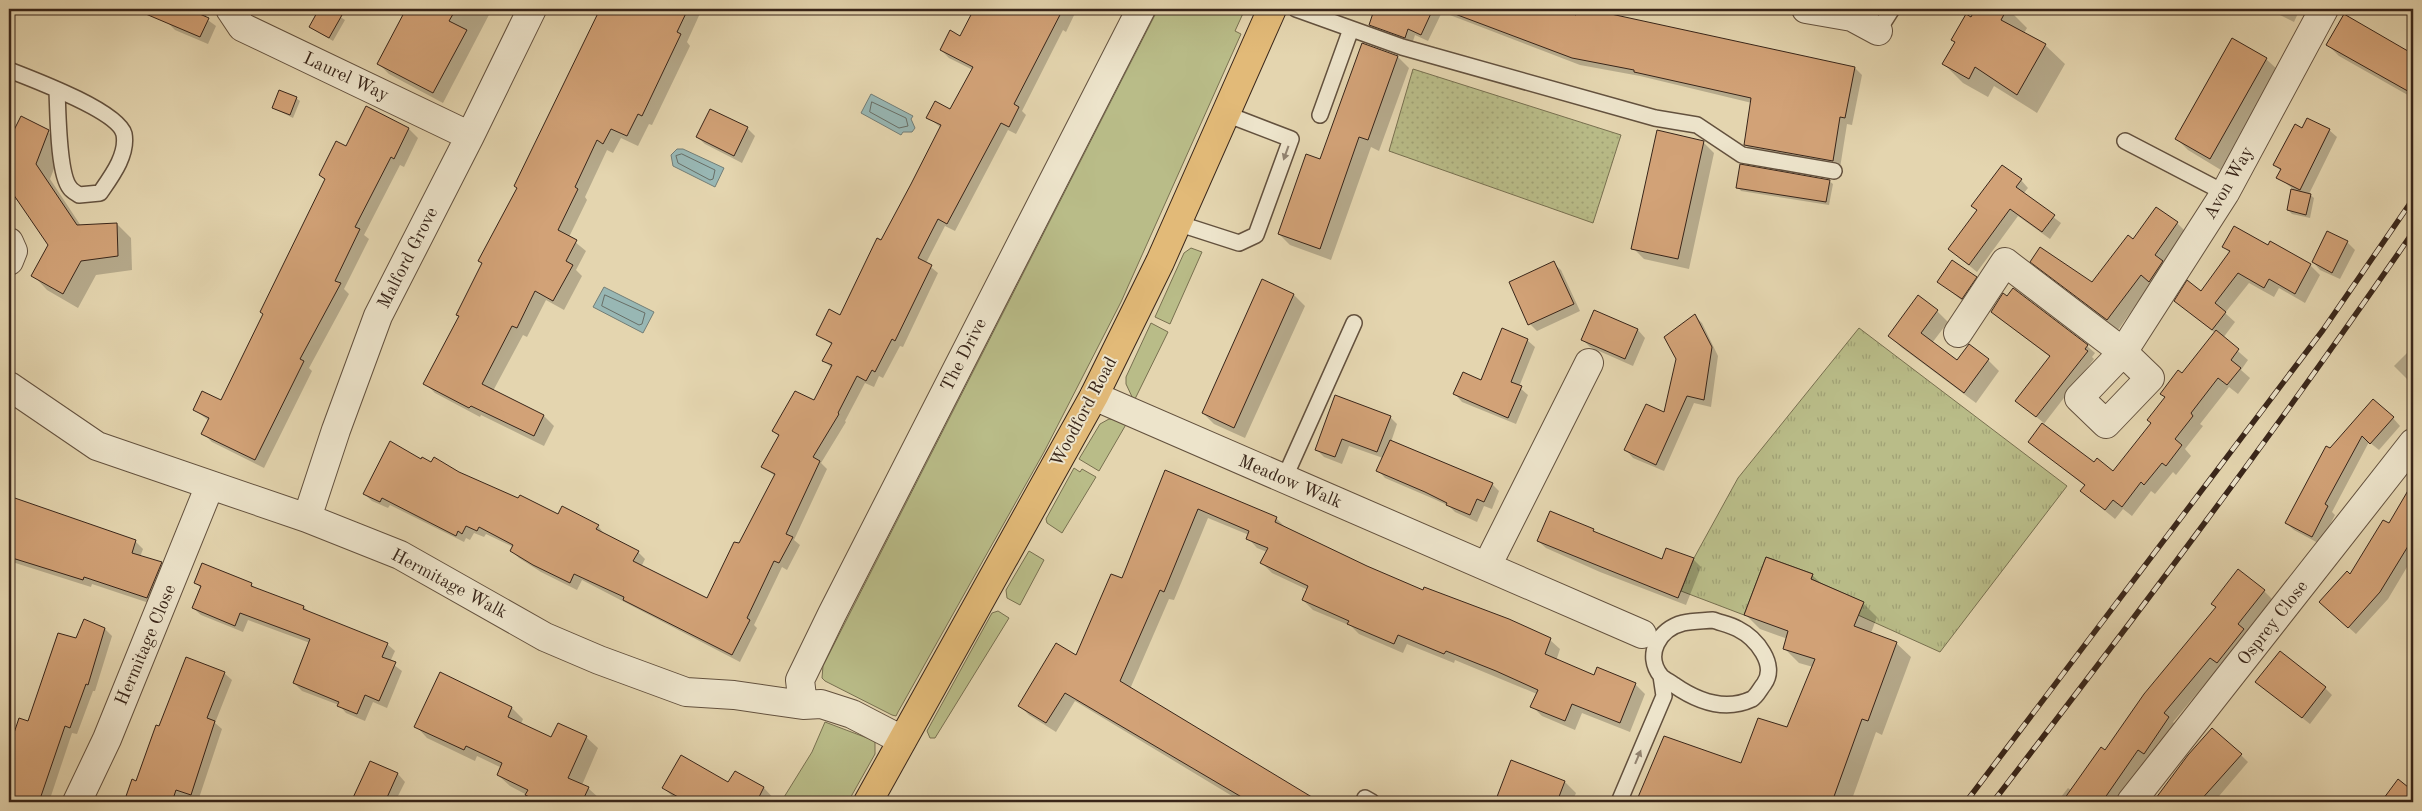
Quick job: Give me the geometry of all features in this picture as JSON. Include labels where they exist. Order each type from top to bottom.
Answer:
[{"type":"main road","name":"Woodford Road","points":[[868,802],[1094,396],[1178,223],[1272,9]]},
{"type":"street","name":"Laurel Way","points":[[230,9],[242,27],[470,136]]},
{"type":"street","name":"Malford Grove","points":[[307,518],[336,430],[378,316],[470,136],[532,9]]},
{"type":"street","name":"The Drive","points":[[803,705],[800,680],[832,614],[1141,9]]},
{"type":"street","name":"Avon Way","points":[[1958,334],[2005,262],[2123,352],[2225,193],[2324,9]]},
{"type":"street","points":[[1816,10],[1852,17],[1885,20]]},
{"type":"street","points":[[9,242],[13,251],[9,261]]},
{"type":"street","points":[[1487,566],[1588,363]]},
{"type":"street","name":"Hermitage Walk","points":[[9,386],[98,446],[307,518],[400,555],[545,637],[599,660],[686,692],[734,695],[803,705],[821,704],[852,714],[902,740]]},
{"type":"street","name":"Meadow Walk","points":[[1094,396],[1487,566],[1649,639]]},
{"type":"street","name":"Osprey Close","points":[[2131,802],[2413,443]]},
{"type":"street","name":"Hermitage Close","points":[[77,802],[107,738],[210,485]]},
{"type":"lane","points":[[1296,9],[1402,47],[1655,118],[1697,125],[1742,154],[1834,171]]},
{"type":"lane","points":[[1320,115],[1351,30]]},
{"type":"lane","points":[[9,70],[92,106],[117,121],[124,134],[119,162],[100,193],[79,195],[70,189],[67,183],[62,158],[57,91]]},
{"type":"lane","points":[[1178,223],[1239,243],[1256,235],[1291,139],[1226,114]]},
{"type":"lane","points":[[2125,141],[2225,193]]},
{"type":"lane","points":[[1284,479],[1354,323]]},
{"type":"lane","points":[[1619,802],[1664,696],[1661,676],[1649,639],[1682,623],[1713,620],[1740,629],[1763,650],[1767,664],[1768,679],[1754,698],[1730,706],[1707,703],[1681,690],[1661,676]]},
{"type":"green space","points":[[1158,9],[1245,9],[1235,31],[1241,34],[1121,302],[1044,452],[896,716],[892,715],[825,681],[822,678],[823,666]]},
{"type":"green space","points":[[1413,69],[1621,135],[1593,223],[1389,151]]},
{"type":"green space","points":[[1191,248],[1202,252],[1170,324],[1155,317],[1184,253]]},
{"type":"green space","points":[[1151,323],[1168,332],[1134,401],[1126,384],[1126,377]]},
{"type":"green space","points":[[1859,328],[2067,486],[1940,652],[1858,615],[1863,602],[1811,579],[1813,574],[1766,557],[1744,615],[1681,591],[1694,558],[1738,478]]},
{"type":"green space","points":[[1109,419],[1128,421],[1099,471],[1079,459],[1100,424]]},
{"type":"green space","points":[[1074,468],[1080,472],[1082,469],[1096,477],[1062,533],[1047,523],[1046,519]]},
{"type":"green space","points":[[1029,551],[1044,560],[1020,605],[1007,598],[1006,590]]},
{"type":"green space","points":[[998,611],[1009,618],[935,738],[930,738],[927,731],[992,613]]},
{"type":"green space","points":[[825,722],[875,741],[875,754],[848,802],[781,802],[812,752]]},
{"type":"water","points":[[871,94],[913,116],[911,119],[915,128],[912,132],[903,132],[901,135],[861,113]]},
{"type":"water","points":[[677,149],[683,149],[724,168],[715,187],[673,166],[671,155]]},
{"type":"water","points":[[604,287],[654,312],[643,333],[593,307]]},
{"type":"building","points":[[134,9],[188,9],[209,18],[200,37]]},
{"type":"building","points":[[319,9],[330,9],[342,15],[329,38],[309,27]]},
{"type":"building","points":[[406,9],[456,9],[449,21],[467,30],[433,93],[377,64]]},
{"type":"building","points":[[600,9],[688,9],[677,32],[681,34],[642,116],[638,114],[627,136],[611,129],[603,144],[597,140],[575,187],[578,189],[558,230],[577,240],[566,261],[573,265],[553,301],[535,291],[517,328],[512,326],[482,384],[544,415],[534,436],[471,406],[469,408],[423,384],[459,316],[456,315],[482,263],[478,261],[517,188],[514,186]]},
{"type":"building","points":[[974,9],[1063,9],[1014,104],[1019,107],[1009,127],[1001,123],[947,224],[938,219],[918,258],[932,265],[895,341],[892,339],[875,372],[872,370],[866,381],[857,376],[839,414],[813,457],[820,461],[786,534],[793,537],[779,563],[774,561],[747,618],[750,620],[732,655],[623,600],[624,597],[574,574],[570,583],[533,565],[510,551],[513,545],[479,527],[477,531],[466,526],[462,534],[458,531],[456,536],[382,498],[380,502],[363,494],[390,441],[421,459],[422,457],[431,462],[434,457],[459,472],[518,498],[520,495],[558,514],[562,506],[599,525],[596,529],[639,551],[633,561],[707,598],[734,542],[739,543],[775,474],[761,467],[779,435],[772,431],[795,391],[814,400],[832,365],[822,361],[832,343],[816,335],[829,309],[840,315],[877,238],[881,240],[911,184],[941,125],[926,118],[935,101],[950,109],[973,67],[940,50],[950,30],[960,36]]},
{"type":"building","points":[[1365,9],[1433,9],[1421,35],[1408,29],[1405,38],[1369,25],[1373,13]]},
{"type":"building","points":[[1447,9],[1559,9],[1576,15],[1578,9],[1588,9],[1855,67],[1845,118],[1840,117],[1833,161],[1744,145],[1751,98],[1634,72],[1634,70],[1572,58],[1447,11]]},
{"type":"building","points":[[1975,9],[2007,9],[2001,20],[2046,44],[2017,95],[1975,67],[1969,79],[1942,64],[1955,42],[1951,40],[1966,14],[1971,17]]},
{"type":"building","points":[[2344,14],[2413,54],[2413,94],[2326,45]]},
{"type":"building","points":[[2232,38],[2267,58],[2210,159],[2175,139]]},
{"type":"building","points":[[1362,43],[1398,56],[1368,140],[1359,137],[1320,249],[1278,234],[1306,154],[1320,159]]},
{"type":"building","points":[[279,90],[297,97],[290,115],[272,108]]},
{"type":"building","points":[[366,106],[409,128],[394,159],[391,157],[355,227],[360,229],[335,281],[341,283],[300,359],[304,361],[255,460],[201,434],[209,418],[193,410],[202,391],[221,400],[263,314],[260,312],[325,179],[319,175],[336,141],[346,146]]},
{"type":"building","points":[[710,109],[748,127],[734,156],[696,137]]},
{"type":"building","points":[[21,116],[49,130],[36,164],[77,225],[117,223],[118,256],[81,261],[63,294],[31,276],[48,245],[9,188],[9,140]]},
{"type":"building","points":[[2307,118],[2330,129],[2300,190],[2276,178],[2281,169],[2273,165],[2295,124],[2302,128]]},
{"type":"building","points":[[1657,130],[1704,141],[1678,259],[1631,249]]},
{"type":"building","points":[[1740,164],[1830,180],[1826,202],[1736,188]]},
{"type":"building","points":[[2002,165],[2022,179],[2016,187],[2055,215],[2042,232],[2010,209],[1969,265],[1948,249],[1977,210],[1971,206]]},
{"type":"building","points":[[2291,189],[2311,194],[2306,215],[2287,210]]},
{"type":"building","points":[[2156,207],[2178,222],[2155,255],[2163,261],[2149,282],[2141,275],[2107,320],[2030,262],[2040,247],[2092,282],[2128,235],[2133,239]]},
{"type":"building","points":[[2234,226],[2268,245],[2270,241],[2311,264],[2295,294],[2269,279],[2264,288],[2238,273],[2215,303],[2226,312],[2212,330],[2174,301],[2187,280],[2201,291],[2230,251],[2222,247]]},
{"type":"building","points":[[2327,231],[2348,241],[2332,273],[2312,262]]},
{"type":"building","points":[[1952,260],[1977,277],[1962,299],[1937,282]]},
{"type":"building","points":[[1554,261],[1574,304],[1528,325],[1509,282]]},
{"type":"building","points":[[1262,279],[1294,294],[1234,428],[1202,413]]},
{"type":"building","points":[[2013,288],[2088,345],[2085,349],[2088,351],[2036,417],[2015,401],[2050,356],[1991,312],[2003,293],[2007,296]]},
{"type":"building","points":[[1918,295],[1938,310],[1921,333],[1957,360],[1969,344],[1989,359],[1964,393],[1888,336]]},
{"type":"building","points":[[1594,310],[1638,329],[1625,359],[1581,340]]},
{"type":"building","points":[[1695,314],[1712,347],[1704,400],[1687,396],[1656,465],[1624,450],[1646,404],[1664,412],[1676,359],[1664,337]]},
{"type":"building","points":[[1502,328],[1528,339],[1511,382],[1522,386],[1508,418],[1453,394],[1463,372],[1481,380]]},
{"type":"building","points":[[2216,330],[2239,349],[2231,360],[2241,368],[2227,385],[2218,378],[2191,413],[2193,416],[2175,439],[2182,445],[2166,466],[2162,463],[2144,485],[2141,482],[2122,507],[2113,500],[2105,510],[2080,491],[2085,485],[2028,442],[2042,423],[2094,462],[2097,458],[2113,471],[2151,423],[2147,420],[2165,397],[2160,394],[2178,370],[2182,373]]},
{"type":"building","points":[[1335,395],[1391,416],[1377,452],[1342,439],[1335,457],[1315,450]]},
{"type":"building","points":[[2373,399],[2394,417],[2370,444],[2362,436],[2325,504],[2328,506],[2312,537],[2285,523],[2326,446],[2330,448]]},
{"type":"building","points":[[1390,440],[1493,483],[1484,502],[1477,499],[1470,515],[1446,505],[1447,503],[1425,492],[1376,471]]},
{"type":"building","points":[[1165,470],[1277,517],[1275,522],[1367,566],[1423,590],[1424,587],[1509,619],[1551,638],[1545,654],[1594,675],[1597,667],[1636,683],[1620,723],[1572,704],[1565,721],[1530,707],[1538,690],[1496,671],[1446,651],[1444,654],[1398,635],[1394,644],[1347,624],[1349,621],[1302,600],[1308,586],[1260,563],[1268,548],[1246,539],[1249,531],[1198,509],[1164,592],[1160,590],[1120,681],[1320,802],[1250,802],[1065,693],[1046,723],[1018,706],[1056,643],[1076,655],[1111,574],[1122,578]]},
{"type":"building","points":[[2413,482],[2413,538],[2380,592],[2348,628],[2319,602],[2347,571],[2350,574],[2383,520],[2389,523]]},
{"type":"building","points":[[9,496],[136,540],[132,553],[162,562],[147,598],[84,577],[83,580],[9,557]]},
{"type":"building","points":[[1550,511],[1662,559],[1666,548],[1694,558],[1678,598],[1537,541]]},
{"type":"building","points":[[1766,557],[1813,574],[1811,579],[1864,602],[1854,626],[1897,642],[1868,721],[1862,719],[1832,802],[1636,802],[1664,736],[1741,763],[1758,718],[1787,727],[1815,659],[1783,649],[1788,631],[1744,615]]},
{"type":"building","points":[[202,563],[252,583],[251,586],[304,606],[303,609],[388,643],[382,657],[396,662],[379,701],[365,695],[357,714],[337,706],[339,702],[293,683],[310,639],[240,613],[235,626],[192,608],[201,586],[194,583]]},
{"type":"building","points":[[2238,569],[2265,590],[2238,624],[2244,629],[2217,663],[2210,658],[2164,713],[2169,717],[2144,754],[2138,750],[2102,802],[2062,802],[2101,747],[2105,750],[2144,694],[2216,607],[2211,604]]},
{"type":"building","points":[[84,619],[105,628],[88,685],[86,684],[70,728],[65,726],[39,802],[9,802],[9,748],[19,718],[28,721],[58,633],[76,638]]},
{"type":"building","points":[[2280,651],[2326,687],[2302,718],[2255,682]]},
{"type":"building","points":[[186,657],[225,672],[207,718],[215,721],[191,795],[176,790],[172,802],[124,802],[132,779],[136,781],[156,725],[159,726]]},
{"type":"building","points":[[440,672],[512,707],[508,717],[551,737],[558,723],[587,736],[568,778],[589,787],[582,802],[541,802],[525,795],[528,790],[497,775],[502,763],[466,746],[464,750],[414,727]]},
{"type":"building","points":[[2212,728],[2242,754],[2199,802],[2153,802],[2188,755]]},
{"type":"building","points":[[681,755],[728,782],[735,771],[764,787],[758,799],[764,802],[687,802],[662,788]]},
{"type":"building","points":[[1511,760],[1565,781],[1557,802],[1495,802]]},
{"type":"building","points":[[370,761],[398,773],[385,802],[351,802]]},
{"type":"building","points":[[2398,779],[2413,791],[2413,802],[2381,802]]},
{"type":"railway","points":[[1966,802],[2323,330],[2413,199]]},
{"type":"railway","points":[[1993,802],[2207,520],[2413,232]]}]
